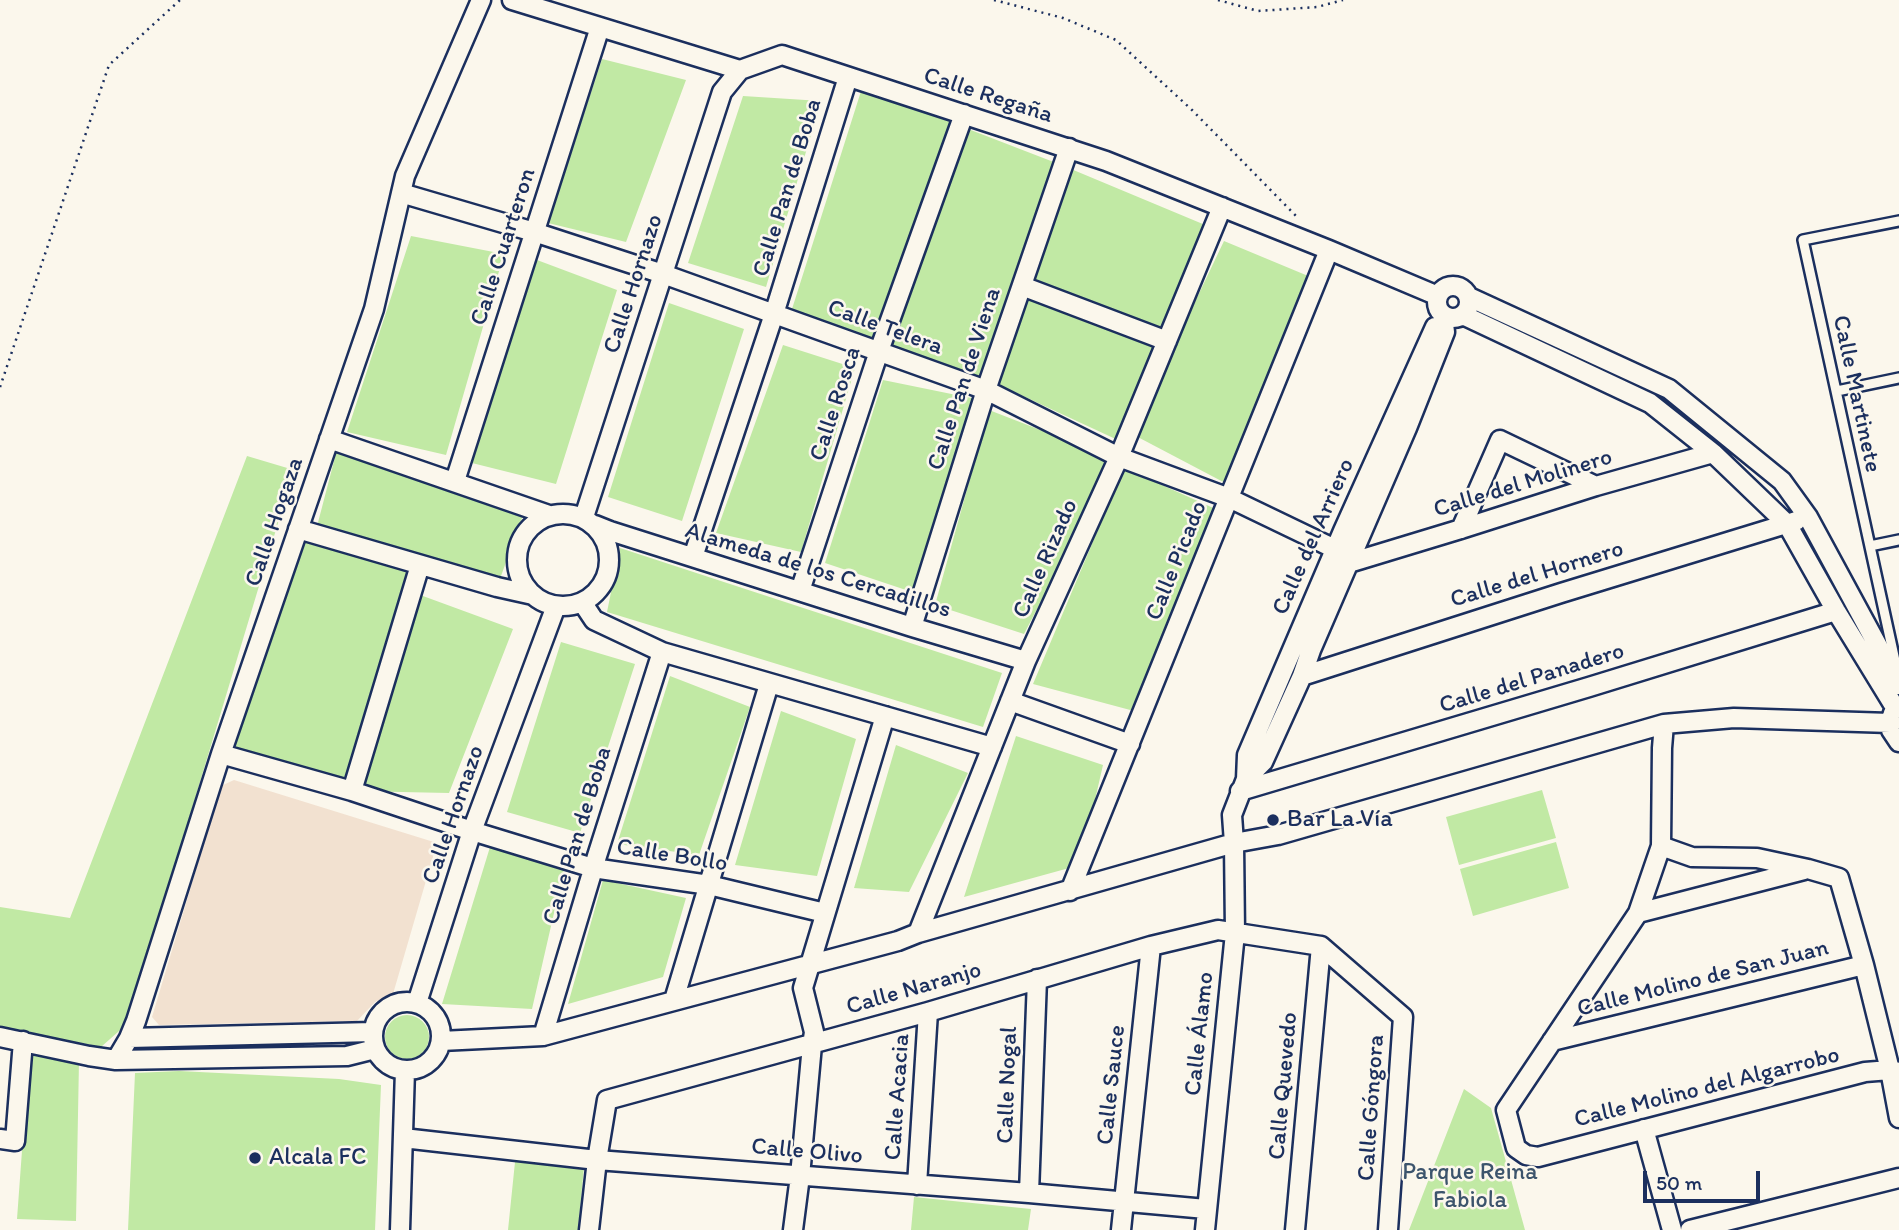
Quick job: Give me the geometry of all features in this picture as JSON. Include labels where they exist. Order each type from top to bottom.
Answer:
[{"type":"street","name":"Calle Hogaza","points":[[116,1059],[136,1021],[221,754],[374,309],[405,176],[481,0]]},
{"type":"street","points":[[512,0],[740,70]]},
{"type":"street","name":"Calle Cuarteron","points":[[455,481],[600,27]]},
{"type":"street","name":"Calle Regaña","points":[[740,70],[782,55],[848,76],[1106,160],[1438,296]]},
{"type":"street","name":"Calle Hornazo","points":[[589,521],[663,274],[722,92],[740,70]]},
{"type":"street","name":"Calle Pan de Boba","points":[[693,557],[774,314],[848,76]]},
{"type":"street","name":"Calle Rosca","points":[[800,592],[879,351],[964,114]]},
{"type":"street","name":"Calle Pan de Viena","points":[[912,627],[986,390],[1069,148]]},
{"type":"street","name":"Calle Telera","points":[[401,193],[663,274],[986,390],[1119,457],[1229,498],[1335,549]]},
{"type":"street","name":"Calle Rizado","points":[[918,933],[1026,661],[1119,457],[1222,207]]},
{"type":"street","name":"Calle Picado","points":[[1070,891],[1329,250]]},
{"type":"street","points":[[1022,286],[1167,341]]},
{"type":"street","points":[[1452,318],[1470,304],[1464,289],[1455,286],[1445,288],[1438,296],[1441,312],[1452,318],[1650,403],[1713,453],[1787,524],[1895,713],[1894,737],[1899,742]]},
{"type":"street","points":[[1469,297],[1669,389],[1782,481],[1808,517],[1899,685]]},
{"type":"street","name":"Calle del Arriero","points":[[1234,843],[1232,815],[1243,785],[1247,755],[1335,549],[1436,325],[1452,318]]},
{"type":"street","name":"Calle del Arriero","points":[[1243,785],[1263,762],[1302,676],[1452,318]]},
{"type":"street","points":[[330,439],[549,515]]},
{"type":"street","points":[[1461,529],[1500,440],[1596,485]]},
{"type":"street","name":"Calle del Molinero","points":[[1349,563],[1596,485],[1713,453]]},
{"type":"street","points":[[298,529],[533,596],[547,604],[572,606],[596,593],[606,580],[610,565],[610,551],[604,536],[589,521],[568,513],[549,515],[534,523],[523,536],[517,552],[517,568],[519,577],[533,596]]},
{"type":"street","name":"Calle del Hornero","points":[[1302,676],[1808,517]]},
{"type":"street","name":"Alameda de los Cercadillos","points":[[589,521],[610,531],[800,592],[1026,661]]},
{"type":"street","points":[[352,791],[420,565]]},
{"type":"street","points":[[582,602],[594,620],[662,652],[992,747]]},
{"type":"street","name":"Calle Hornazo","points":[[417,1003],[472,831],[555,606]]},
{"type":"street","name":"Calle del Panadero","points":[[1243,785],[1549,699],[1836,611]]},
{"type":"street","name":"Calle Pan de Boba","points":[[543,1036],[662,652]]},
{"type":"street","points":[[674,1000],[769,684]]},
{"type":"street","points":[[1010,701],[1130,744]]},
{"type":"street","points":[[441,1041],[543,1036],[898,942],[918,933],[1234,843],[1278,835],[1664,724],[1734,718],[1895,713]]},
{"type":"street","points":[[793,1230],[814,1032],[803,988],[885,716]]},
{"type":"street","points":[[1552,1041],[1638,913],[1661,846],[1664,724]]},
{"type":"street","name":"Calle Bollo","points":[[221,754],[352,791],[593,868],[709,885],[825,913]]},
{"type":"street","name":"Calle Álamo","points":[[1205,1230],[1235,933],[1234,843]]},
{"type":"street","points":[[1661,846],[1692,857],[1757,858],[1839,878],[1894,1071],[1899,1118]]},
{"type":"street","points":[[1638,913],[1808,869]]},
{"type":"street","name":"Calle Naranjo","points":[[597,1160],[607,1100],[812,1045],[1152,946],[1218,930],[1235,933]]},
{"type":"street","points":[[1235,933],[1321,946]]},
{"type":"street","name":"Calle Sauce","points":[[1121,1230],[1152,946]]},
{"type":"street","name":"Calle Quevedo","points":[[1295,1230],[1321,946]]},
{"type":"street","name":"Calle Góngora","points":[[1321,946],[1403,1017],[1388,1230]]},
{"type":"street","name":"Calle Molino de San Juan","points":[[1552,1041],[1864,965]]},
{"type":"street","name":"Calle Nogal","points":[[1028,1193],[1037,979]]},
{"type":"street","points":[[417,1003],[428,1008],[436,1017],[441,1029],[439,1049],[429,1063],[413,1070],[394,1068],[385,1062],[374,1040],[376,1021],[394,1004],[417,1003]]},
{"type":"street","name":"Calle Acacia","points":[[917,1185],[928,1012]]},
{"type":"street","points":[[0,1037],[116,1059],[346,1056],[374,1040]]},
{"type":"street","points":[[129,1038],[374,1040]]},
{"type":"street","points":[[8,1140],[23,1041]]},
{"type":"street","name":"Calle Molino del Algarrobo","points":[[1552,1041],[1506,1110],[1516,1148],[1526,1155],[1538,1157],[1865,1072],[1894,1071]]},
{"type":"street","points":[[400,1230],[405,1070]]},
{"type":"street","points":[[1644,1129],[1672,1230]]},
{"type":"street","name":"Calle Olivo","points":[[403,1138],[597,1160],[1206,1209]]},
{"type":"street","points":[[589,1230],[597,1160]]},
{"type":"street","points":[[1690,1230],[1899,1178]]},
{"type":"lane","name":"Calle Martinete","points":[[1899,221],[1803,240],[1899,678]]},
{"type":"lane","points":[[1837,391],[1899,378]]},
{"type":"lane","points":[[1870,546],[1899,540]]},
{"type":"path","points":[[0,387],[109,65],[180,0]]},
{"type":"path","points":[[994,0],[1063,18],[1116,40],[1192,110],[1302,222]]},
{"type":"path","points":[[1218,0],[1258,11],[1318,7],[1343,0]]},
{"type":"shaded area","points":[[234,780],[437,843],[393,994],[375,1002],[357,1021],[159,1025],[152,1017],[221,786]]},
{"type":"green space","points":[[602,59],[686,80],[626,242],[548,223]]},
{"type":"green space","points":[[862,88],[1064,166],[989,385],[792,309]]},
{"type":"green space","points":[[743,96],[821,101],[766,287],[688,263]]},
{"type":"green space","points":[[1071,169],[1210,227],[1122,442],[997,384]]},
{"type":"green space","points":[[411,236],[504,254],[446,455],[347,432]]},
{"type":"green space","points":[[1224,241],[1313,278],[1229,485],[1132,434]]},
{"type":"green space","points":[[537,260],[617,290],[556,484],[472,463]]},
{"type":"green space","points":[[669,303],[744,329],[682,521],[608,497]]},
{"type":"green space","points":[[783,345],[855,368],[801,552],[716,533]]},
{"type":"green space","points":[[883,380],[976,399],[915,593],[825,563]]},
{"type":"green space","points":[[989,410],[1115,459],[1024,634],[935,605]]},
{"type":"green space","points":[[339,442],[526,507],[497,587],[420,565],[412,592],[513,629],[449,793],[352,791],[221,754],[298,529],[315,534]]},
{"type":"green space","points":[[247,456],[294,470],[127,1024],[101,1047],[0,1027],[0,907],[70,918]]},
{"type":"green space","points":[[1124,468],[1220,511],[1134,711],[1033,684]]},
{"type":"green space","points":[[620,548],[1002,673],[983,727],[607,612]]},
{"type":"green space","points":[[561,642],[635,664],[580,833],[507,812]]},
{"type":"green space","points":[[670,676],[750,707],[699,855],[617,844]]},
{"type":"green space","points":[[781,711],[856,739],[817,876],[735,865]]},
{"type":"green space","points":[[1016,736],[1103,765],[1080,865],[964,897]]},
{"type":"green space","points":[[896,745],[968,773],[909,892],[854,888]]},
{"type":"green space","points":[[1542,790],[1556,838],[1459,865],[1446,817]]},
{"type":"green space","points":[[1556,842],[1569,888],[1473,916],[1460,869]]},
{"type":"green space","points":[[490,847],[565,865],[532,1009],[442,1004]]},
{"type":"green space","points":[[603,880],[686,898],[663,977],[568,1004]]},
{"type":"green space","points":[[407,1015],[423,1021],[429,1037],[423,1053],[407,1059],[391,1053],[385,1037],[391,1021]]},
{"type":"green space","points":[[29,1055],[79,1061],[76,1221],[17,1219]]},
{"type":"green space","name":"Alcala FC","points":[[179,1071],[339,1079],[381,1085],[375,1230],[128,1230],[135,1073]]},
{"type":"green space","name":"Parque Reina Fabiola","points":[[1464,1089],[1491,1108],[1525,1230],[1409,1230]]},
{"type":"green space","points":[[515,1162],[584,1167],[578,1230],[508,1230]]},
{"type":"green space","points":[[914,1197],[1031,1209],[1028,1230],[911,1230]]},
{"type":"place","name":"Bar La Vía","points":[[1273,820]]},
{"type":"place","name":"Alcala FC","points":[[255,1158]]}]
